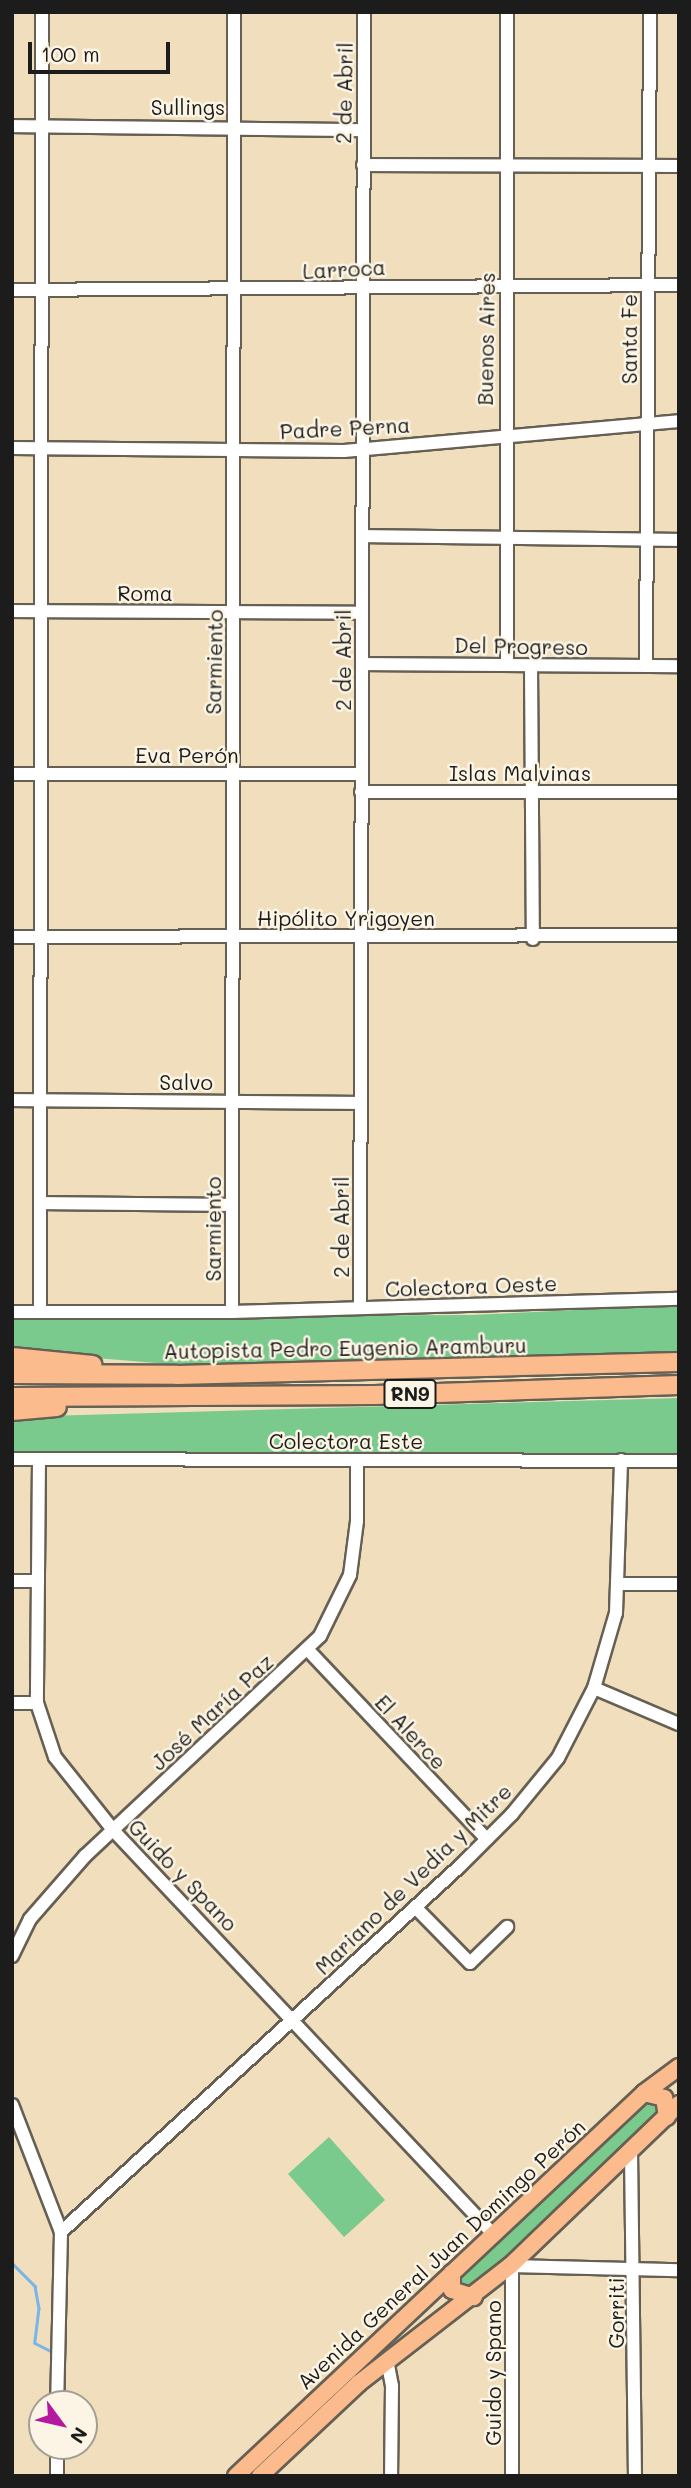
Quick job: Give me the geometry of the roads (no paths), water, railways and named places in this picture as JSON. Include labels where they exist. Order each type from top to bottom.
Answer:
[{"type":"highway","points":[[12,1357],[177,1375]]},
{"type":"highway","name":"Autopista Pedro Eugenio Aramburu","points":[[12,1374],[177,1375],[679,1362]]},
{"type":"highway","name":"RN9","points":[[12,1397],[140,1398],[679,1385]]},
{"type":"highway","points":[[12,1411],[140,1398]]},
{"type":"main road","name":"Avenida General Juan Domingo Perón","points":[[236,2476],[644,2093],[679,2067]]},
{"type":"main road","points":[[644,2093],[664,2098],[667,2117]]},
{"type":"main road","name":"Avenida General Juan Domingo Perón","points":[[260,2476],[387,2360],[511,2268],[679,2104]]},
{"type":"main road","points":[[452,2273],[452,2290],[474,2297]]},
{"type":"street","points":[[40,1311],[42,12]]},
{"type":"street","name":"Sarmiento","points":[[232,1311],[234,12]]},
{"type":"street","name":"2 de Abril","points":[[360,1308],[364,12]]},
{"type":"street","name":"Buenos Aires","points":[[506,12],[503,437],[507,665]]},
{"type":"street","name":"Santa Fe","points":[[646,666],[649,12]]},
{"type":"street","name":"Sullings","points":[[12,126],[363,130]]},
{"type":"street","points":[[363,165],[679,166]]},
{"type":"street","name":"Larroca","points":[[12,290],[232,291],[506,284],[679,285]]},
{"type":"street","name":"Padre Perna","points":[[12,448],[364,448],[679,421]]},
{"type":"street","points":[[362,536],[679,540]]},
{"type":"street","name":"Roma","points":[[12,611],[362,613]]},
{"type":"street","name":"Del Progreso","points":[[362,664],[679,666]]},
{"type":"street","points":[[531,667],[533,939]]},
{"type":"street","name":"Eva Perón","points":[[12,774],[361,774]]},
{"type":"street","name":"Islas Malvinas","points":[[361,792],[679,792]]},
{"type":"street","name":"Hipólito Yrigoyen","points":[[12,937],[533,939],[679,935]]},
{"type":"street","name":"Salvo","points":[[12,1100],[360,1103]]},
{"type":"street","points":[[41,1203],[232,1205]]},
{"type":"street","name":"Colectora Oeste","points":[[12,1311],[232,1311],[679,1299]]},
{"type":"street","name":"Colectora Este","points":[[12,1459],[679,1461]]},
{"type":"street","name":"Guido y Spano","points":[[39,1460],[37,1703],[55,1757],[113,1830],[493,2234]]},
{"type":"street","name":"José María Paz","points":[[12,1956],[30,1919],[52,1891],[113,1830],[308,1650],[331,1618],[350,1575],[357,1521],[358,1460]]},
{"type":"street","name":"Mariano de Vedia y Mitre","points":[[61,2232],[416,1908],[487,1839],[558,1758],[594,1688],[610,1638],[620,1584],[621,1461]]},
{"type":"street","points":[[12,1581],[38,1581]]},
{"type":"street","points":[[620,1584],[679,1584]]},
{"type":"street","name":"El Alerce","points":[[308,1650],[487,1839]]},
{"type":"street","points":[[594,1688],[679,1724]]},
{"type":"street","points":[[12,1703],[37,1703]]},
{"type":"street","points":[[416,1908],[470,1963],[507,1927]]},
{"type":"street","points":[[12,2105],[61,2232],[57,2390]]},
{"type":"street","name":"Gorriti","points":[[631,2151],[635,2270],[635,2476]]},
{"type":"street","points":[[511,2268],[679,2270]]},
{"type":"street","name":"Guido y Spano","points":[[511,2268],[512,2476]]},
{"type":"street","points":[[387,2360],[392,2386],[391,2476]]},
{"type":"waterway","points":[[12,2263],[35,2286],[39,2308],[35,2343],[49,2350]]},
{"type":"waterway","points":[[302,2476],[314,2476]]}]
